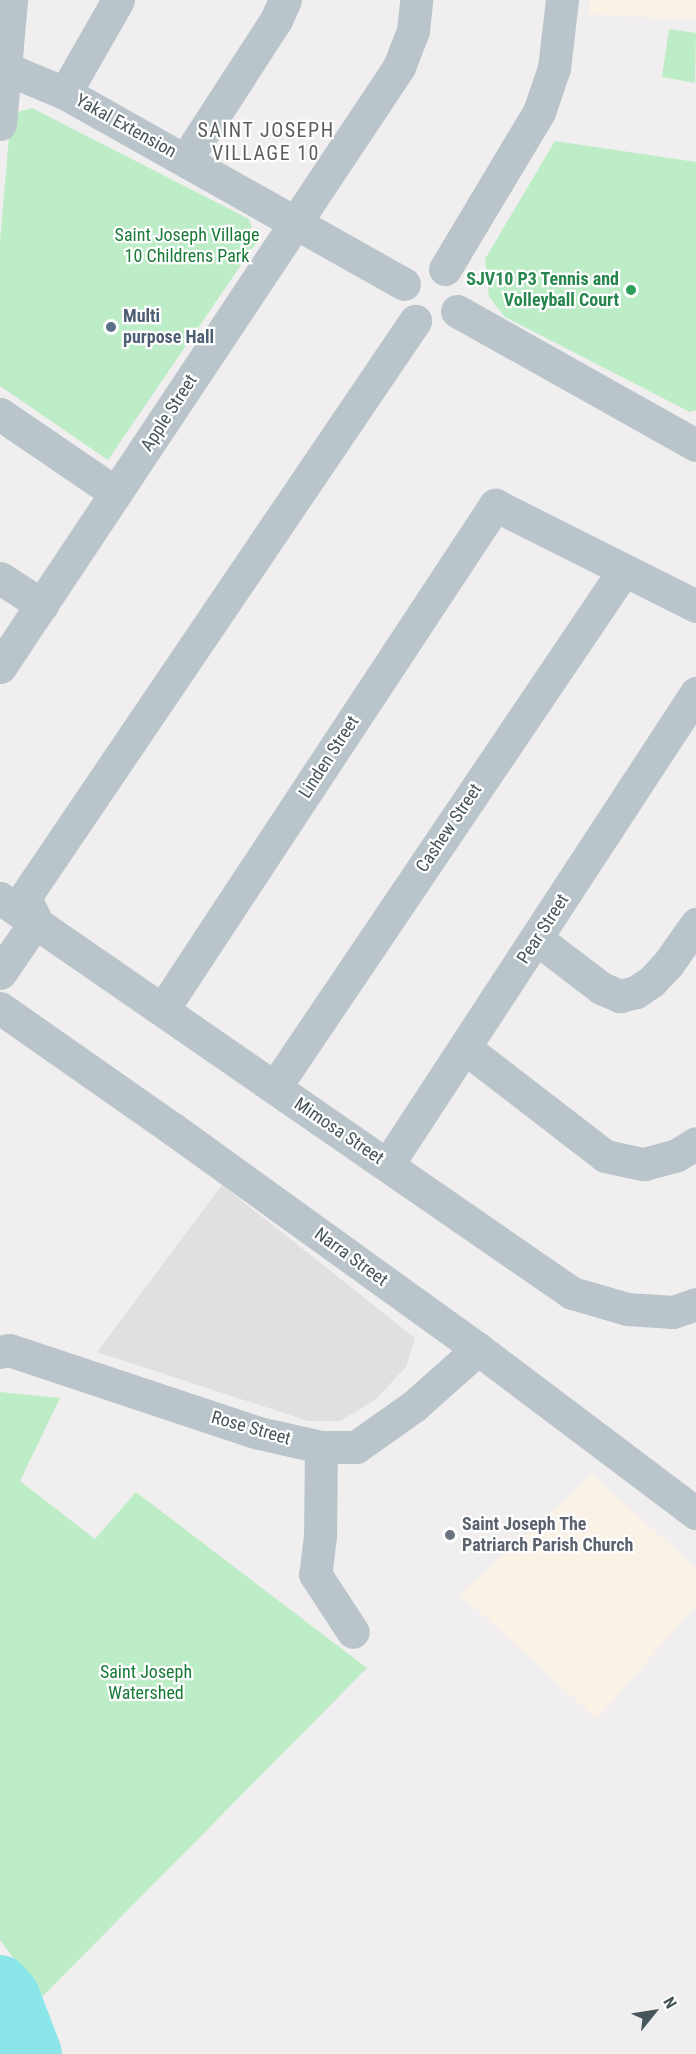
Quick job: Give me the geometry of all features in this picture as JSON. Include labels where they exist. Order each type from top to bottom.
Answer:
[{"type":"street","points":[[0,124],[2,67],[11,0]]},
{"type":"street","points":[[65,93],[118,0]]},
{"type":"street","points":[[186,159],[276,20],[285,0]]},
{"type":"street","name":"Apple Street","points":[[0,667],[399,67],[413,31],[416,0]]},
{"type":"street","points":[[445,269],[539,112],[554,68],[562,0]]},
{"type":"street","name":"Yakal Extension","points":[[2,67],[65,93],[186,159],[404,284]]},
{"type":"street","points":[[426,266],[445,269],[454,277],[460,288],[457,311],[438,325],[427,325],[415,321],[406,311],[401,298],[404,284],[409,276],[426,266]]},
{"type":"street","points":[[457,311],[696,445]]},
{"type":"street","points":[[0,973],[15,903],[415,321]]},
{"type":"street","points":[[0,414],[116,493]]},
{"type":"street","name":"Linden Street","points":[[163,1009],[495,505],[624,570]]},
{"type":"street","points":[[624,570],[696,606]]},
{"type":"street","name":"Cashew Street","points":[[275,1087],[624,570]]},
{"type":"street","points":[[0,578],[42,605]]},
{"type":"street","name":"Pear Street","points":[[388,1164],[696,693]]},
{"type":"street","name":"Mimosa Street","points":[[15,903],[163,1009],[572,1293],[627,1309],[673,1312],[696,1304]]},
{"type":"street","points":[[537,939],[601,988],[620,996],[636,992],[651,982],[696,924]]},
{"type":"street","name":"Narra Street","points":[[0,1008],[173,1129],[478,1349],[696,1513]]},
{"type":"street","points":[[465,1048],[605,1156],[644,1164],[677,1155],[696,1143]]},
{"type":"street","name":"Rose Street","points":[[0,1352],[9,1350],[259,1433],[321,1447],[356,1447],[414,1406],[478,1349]]},
{"type":"street","points":[[321,1447],[321,1512],[315,1574],[353,1632]]},
{"type":"shaded area","points":[[590,0],[696,0],[696,20],[589,14]]},
{"type":"shaded area","points":[[222,1185],[415,1338],[406,1367],[375,1400],[340,1421],[308,1421],[97,1352]]},
{"type":"shaded area","points":[[592,1475],[696,1568],[696,1605],[597,1719],[460,1594]]},
{"type":"green space","points":[[669,29],[696,33],[695,83],[662,77]]},
{"type":"green space","name":"Saint Joseph Village 10 Childrens Park","points":[[32,108],[249,219],[256,243],[108,460],[0,386],[0,241],[11,114]]},
{"type":"green space","points":[[555,141],[696,162],[696,410],[690,412],[505,317],[489,297],[485,259]]},
{"type":"green space","name":"Saint Joseph Watershed","points":[[0,1392],[60,1398],[20,1481],[95,1539],[136,1492],[367,1668],[42,1997],[0,1940]]},
{"type":"waterway","points":[[0,1986],[9,1997],[31,2054]]},
{"type":"place","name":"SJV10 P3 Tennis and Volleyball Court","points":[[631,290]]},
{"type":"place","name":"Multi purpose Hall","points":[[111,327]]},
{"type":"place","name":"Saint Joseph The Patriarch Parish Church","points":[[450,1535]]},
{"type":"district","name":"SAINT JOSEPH VILLAGE 10","points":[[266,142]]}]
